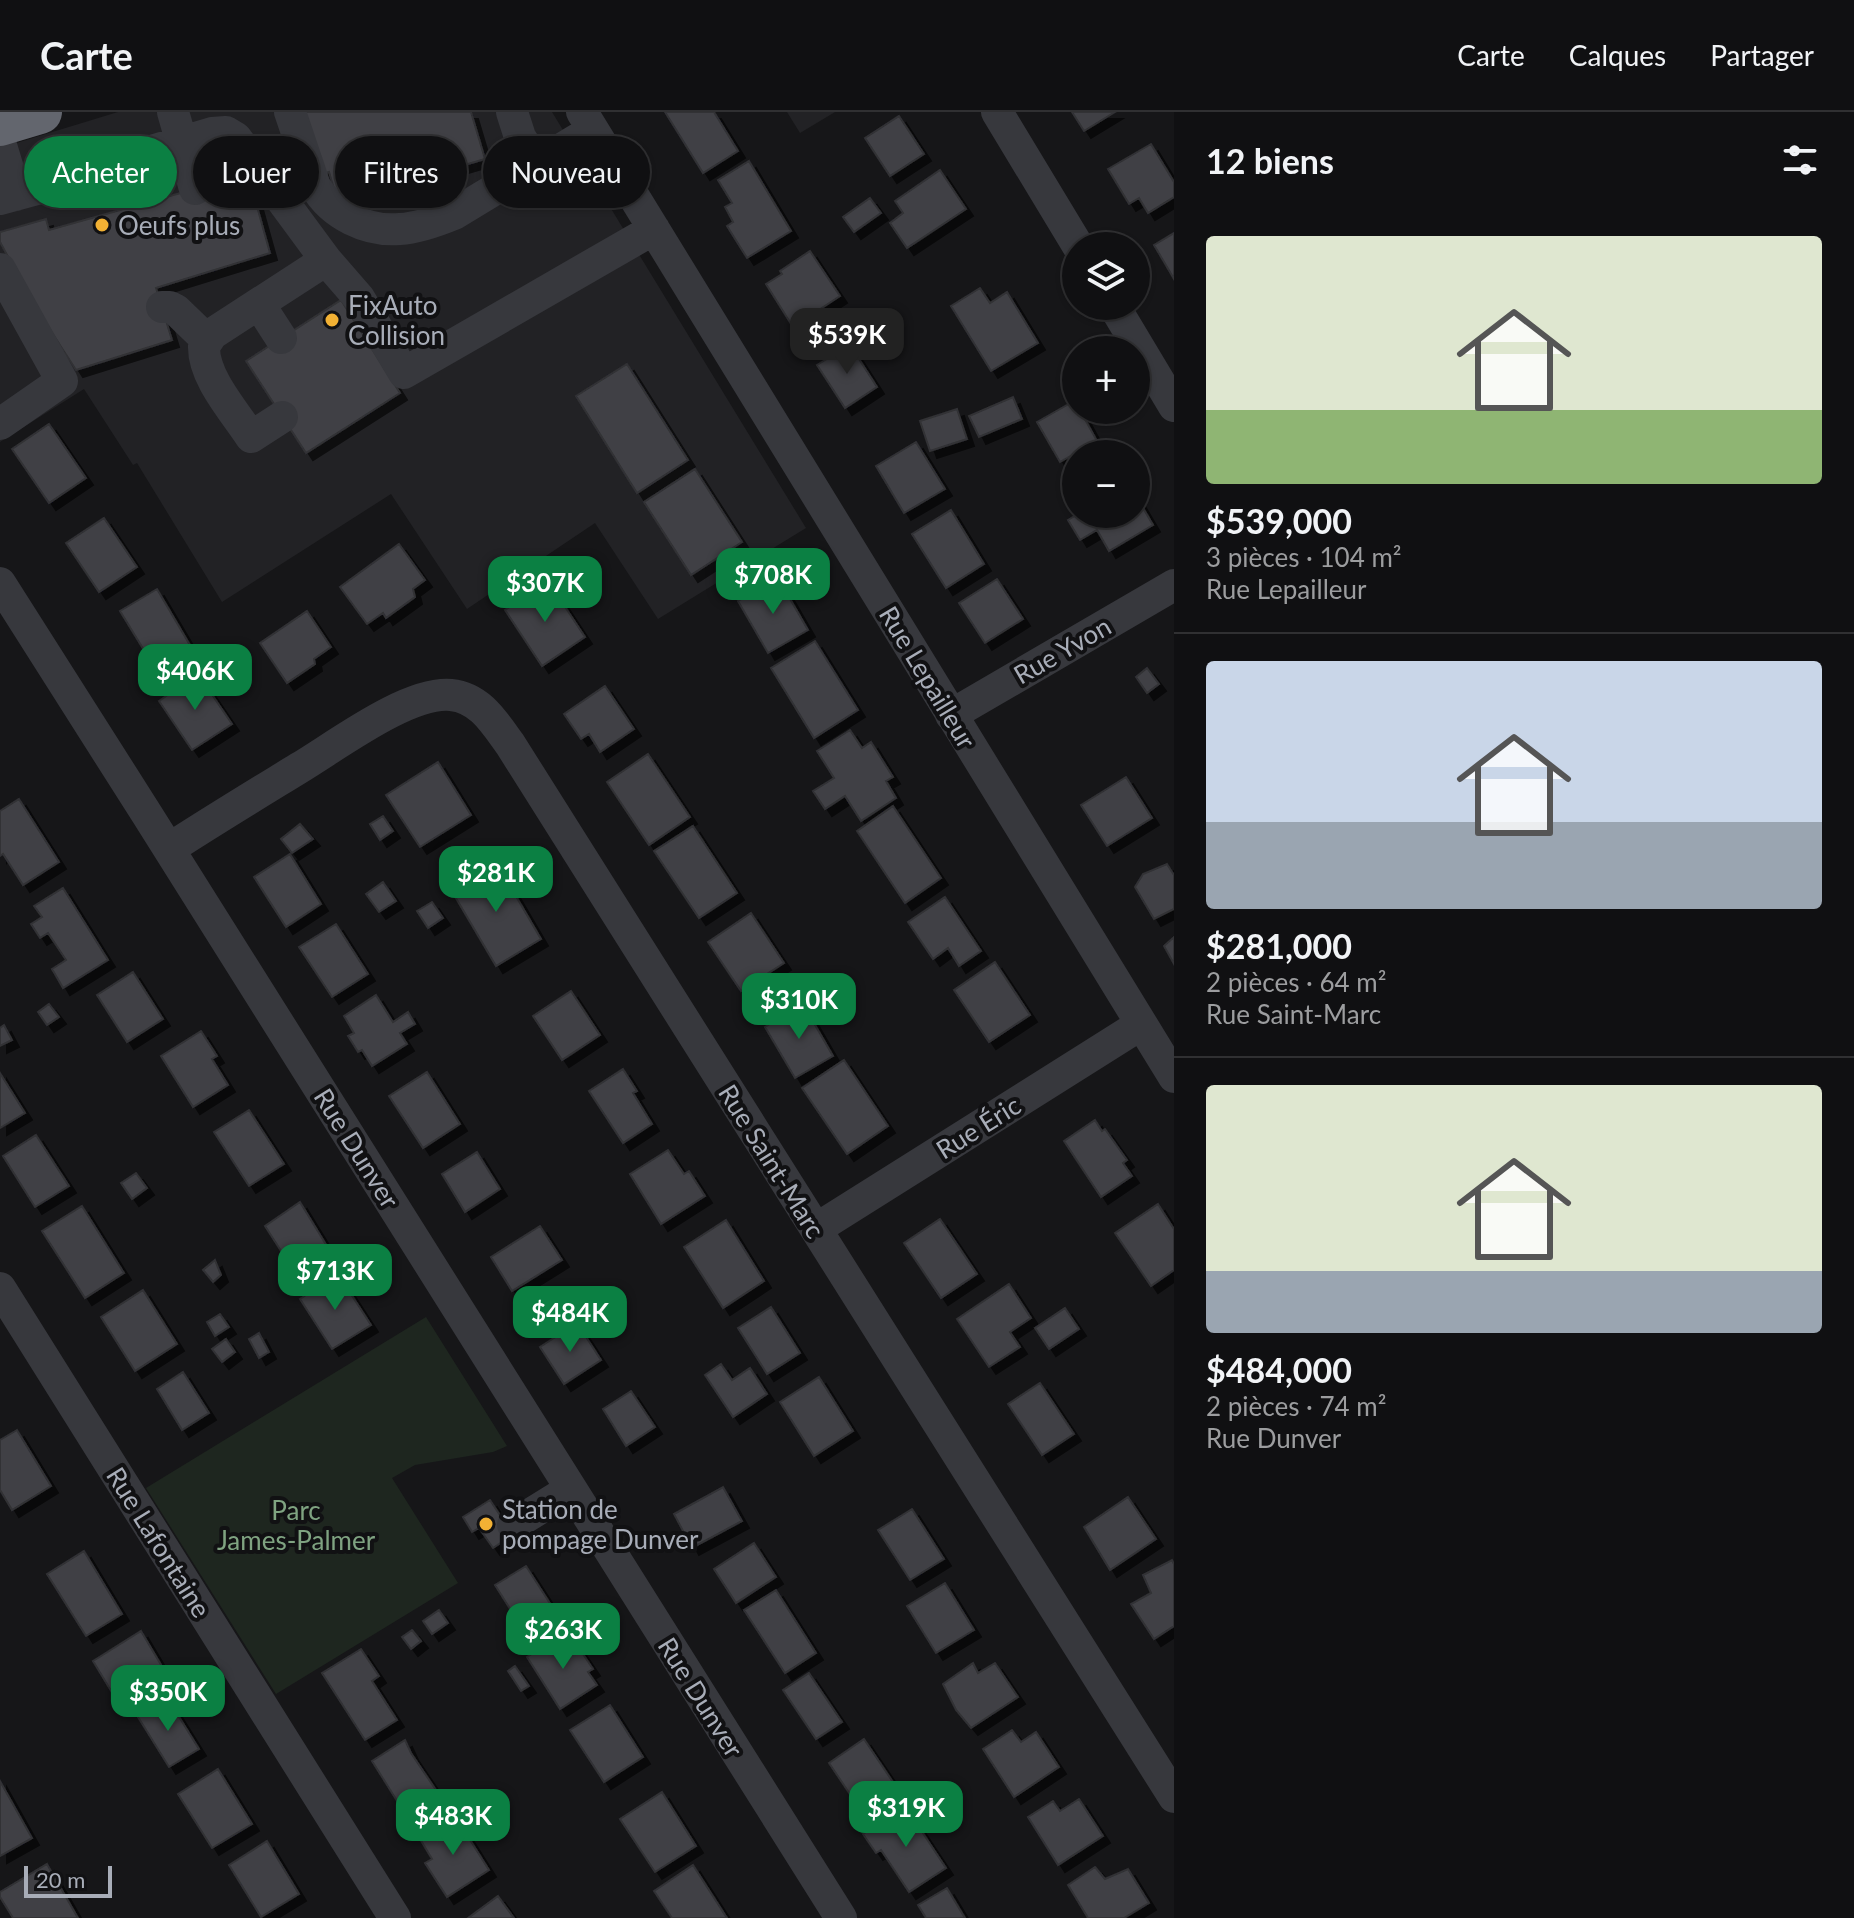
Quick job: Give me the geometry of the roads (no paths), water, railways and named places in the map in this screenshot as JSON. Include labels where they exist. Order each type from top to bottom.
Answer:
[{"type":"highway","points":[[0,124],[40,112]]},
{"type":"street","points":[[290,112],[321,197],[348,218],[370,227],[400,229],[435,222],[483,197]]},
{"type":"street","points":[[512,112],[520,136]]},
{"type":"street","points":[[997,112],[1070,232]]},
{"type":"street","points":[[570,136],[588,121]]},
{"type":"street","name":"Rue Lepailleur","points":[[588,121],[1174,1077]]},
{"type":"street","points":[[0,142],[8,197],[98,170],[178,127],[212,133],[226,132],[236,138],[326,260],[359,298],[404,373],[654,229]]},
{"type":"street","points":[[178,127],[193,182]]},
{"type":"street","points":[[282,417],[251,437],[214,382],[206,365],[204,346],[212,334],[326,260]]},
{"type":"street","points":[[0,269],[62,381],[0,424]]},
{"type":"street","points":[[259,304],[281,338]]},
{"type":"street","points":[[162,307],[176,310],[207,340]]},
{"type":"street","points":[[1122,320],[1174,406]]},
{"type":"street","name":"Rue Dunver","points":[[0,583],[841,1918]]},
{"type":"street","name":"Rue Yvon","points":[[951,715],[1174,585]]},
{"type":"street","name":"Rue Saint-Marc","points":[[169,849],[401,708],[435,695],[469,699],[482,707],[510,744],[1174,1797]]},
{"type":"street","name":"Rue Éric","points":[[816,1229],[1140,1025]]},
{"type":"street","name":"Rue Lafontaine","points":[[0,1288],[395,1918]]},
{"type":"street","points":[[513,1525],[571,1489]]},
{"type":"place","name":"Oeufs plus","points":[[102,225]]},
{"type":"place","name":"FixAuto Collision","points":[[332,320]]},
{"type":"place","name":"Station de pompage Dunver","points":[[486,1524]]},
{"type":"park label","name":"Parc James-Palmer","points":[[296,1525]]}]
